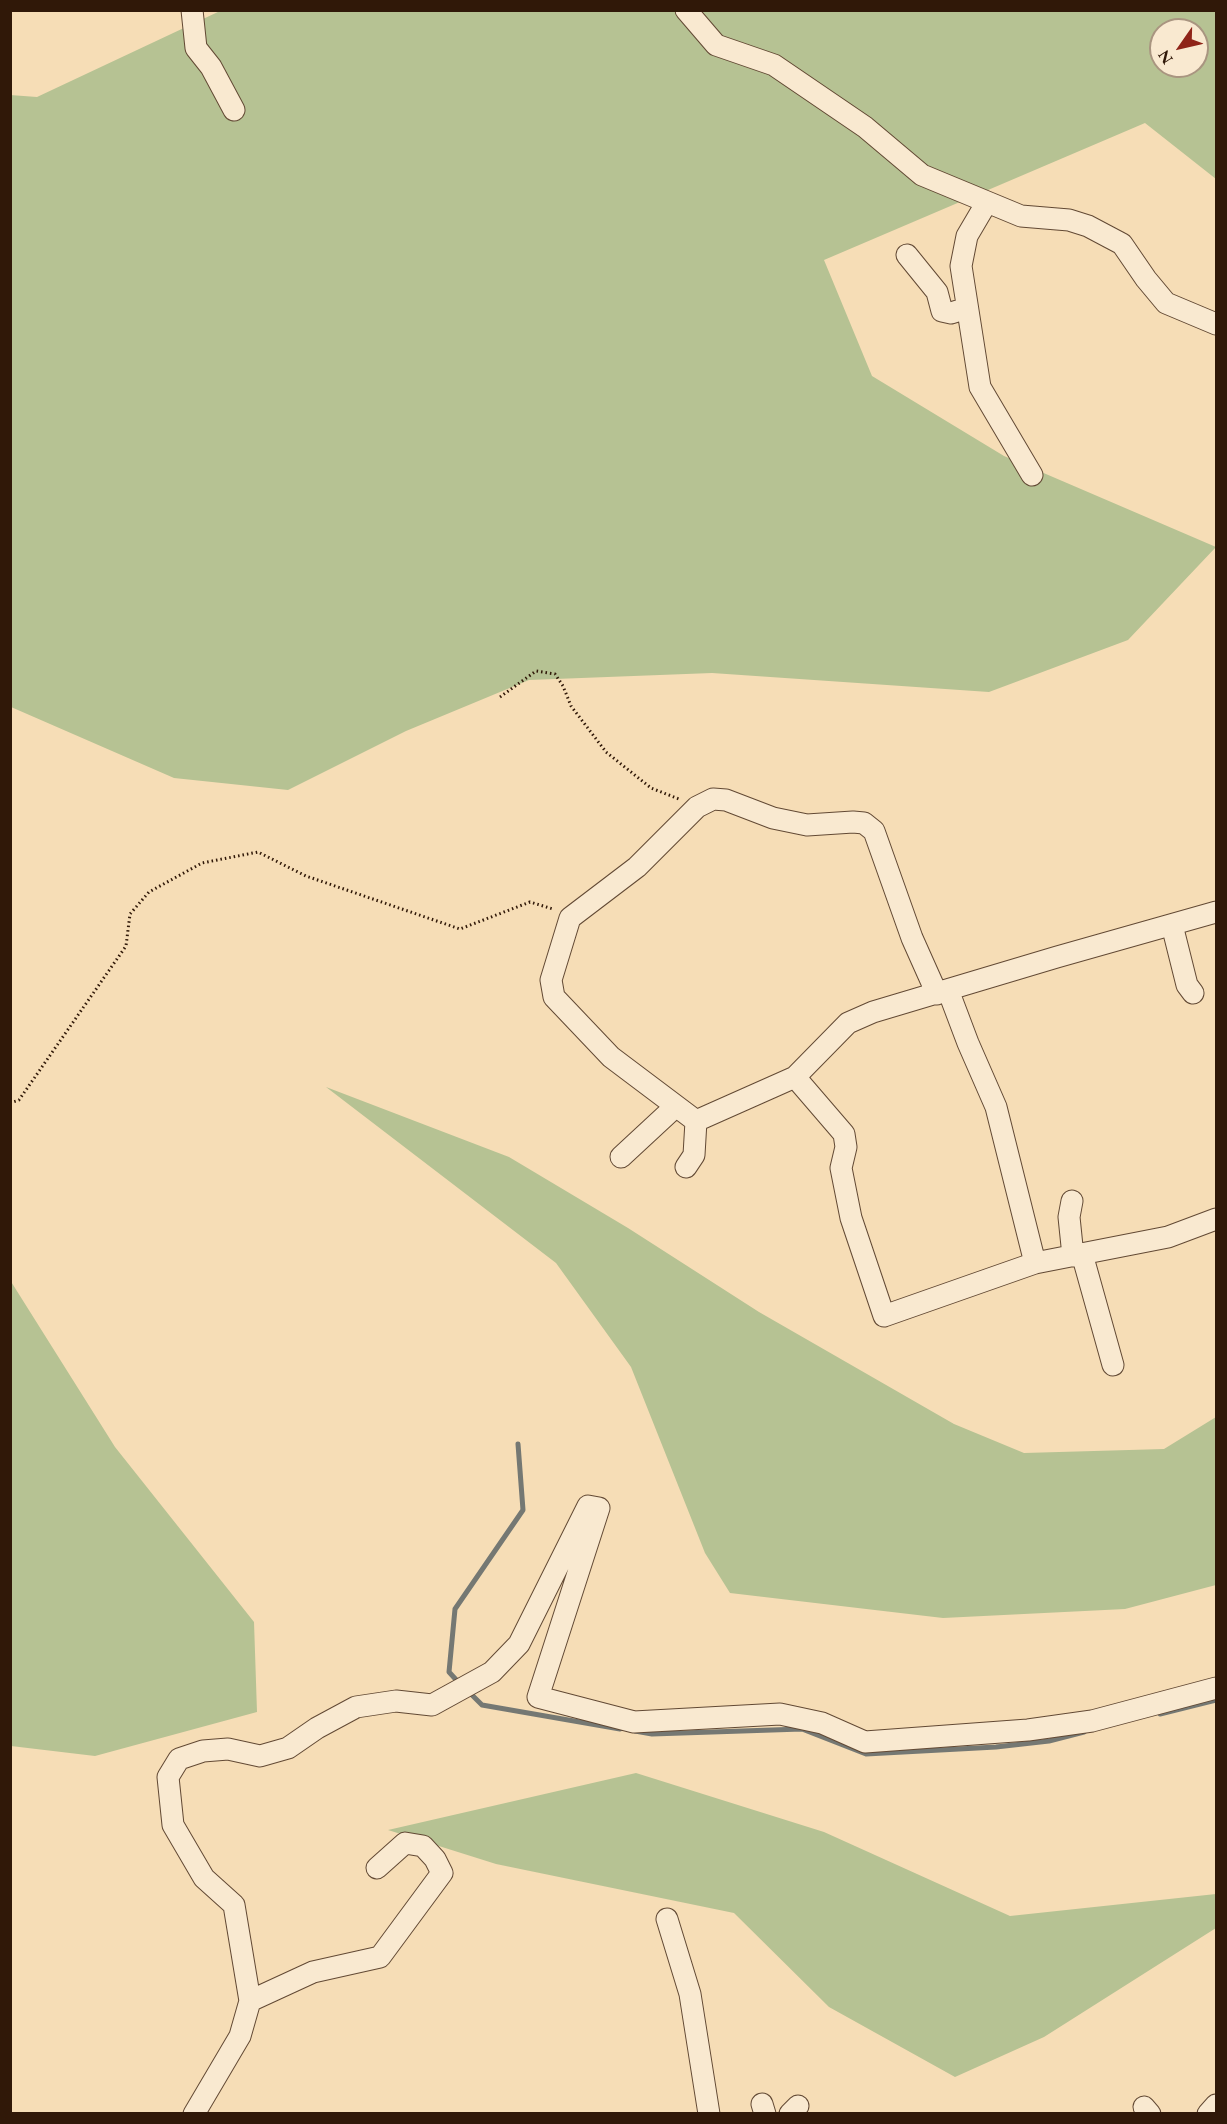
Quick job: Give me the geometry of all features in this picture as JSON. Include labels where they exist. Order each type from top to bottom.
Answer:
[{"type":"street","points":[[192,10],[196,48],[211,67],[234,110]]},
{"type":"street","points":[[686,10],[716,45],[774,65],[865,127],[922,175],[1021,216],[1069,220],[1088,226],[1122,244],[1166,303],[1216,324]]},
{"type":"street","points":[[987,202],[967,236],[961,266],[980,387],[1032,475]]},
{"type":"street","points":[[907,255],[937,291],[942,311],[951,313],[967,308]]},
{"type":"street","points":[[696,1121],[611,1057],[554,997],[551,980],[570,918],[637,867],[697,807],[713,799],[726,800],[773,818],[807,825],[864,823],[874,831],[912,938],[943,992],[996,1107],[1035,1263]]},
{"type":"street","points":[[696,1121],[795,1077],[848,1023],[873,1012],[1216,912]]},
{"type":"street","points":[[1172,924],[1187,985],[1193,993]]},
{"type":"street","points":[[795,1077],[844,1134],[846,1147],[841,1168],[851,1218],[884,1316],[1035,1263],[1168,1238],[1216,1219]]},
{"type":"street","points":[[621,1157],[676,1106]]},
{"type":"street","points":[[686,1167],[694,1155],[696,1121]]},
{"type":"street","points":[[1072,1200],[1069,1217],[1077,1255],[1113,1365]]},
{"type":"street","points":[[194,2114],[240,2036],[250,2001],[234,1905],[204,1878],[173,1825],[168,1777],[179,1759],[203,1751],[228,1749],[260,1756],[269,1754],[288,1748],[317,1728],[356,1707],[396,1701],[432,1704],[492,1672],[519,1644],[588,1506],[599,1509],[538,1697],[634,1722],[780,1714],[822,1723],[865,1742],[1028,1730],[1092,1721],[1216,1688]]},
{"type":"street","points":[[250,2001],[313,1972],[380,1957],[442,1873],[435,1859],[423,1846],[405,1843],[377,1868]]},
{"type":"street","points":[[667,1919],[690,1994],[709,2114]]},
{"type":"street","points":[[1208,2114],[1216,2105]]},
{"type":"path","points":[[500,697],[536,671],[555,674],[571,706],[606,752],[651,788],[697,807]]},
{"type":"path","points":[[10,1103],[19,1100],[126,946],[130,914],[149,892],[202,863],[258,852],[306,876],[460,929],[530,902],[555,909],[570,918]]},
{"type":"green space","points":[[220,11],[1216,11],[1216,179],[1145,123],[824,260],[872,376],[1004,456],[1216,547],[1128,640],[989,692],[712,673],[529,680],[406,731],[288,790],[174,778],[11,707],[10,95],[37,97]]},
{"type":"green space","points":[[326,1087],[509,1157],[628,1228],[759,1312],[954,1424],[1024,1453],[1164,1449],[1216,1417],[1216,1585],[1125,1609],[943,1618],[730,1593],[705,1553],[631,1367],[556,1263]]},
{"type":"green space","points":[[10,1280],[115,1447],[254,1622],[257,1712],[95,1756],[11,1746]]},
{"type":"green space","points":[[636,1773],[824,1832],[1010,1916],[1216,1894],[1216,1928],[1044,2037],[955,2077],[829,2007],[734,1913],[496,1864],[388,1830]]},
{"type":"waterway","points":[[460,1684],[449,1672],[455,1609],[523,1510],[518,1444]]},
{"type":"waterway","points":[[467,1690],[482,1705],[620,1729]]},
{"type":"waterway","points":[[1160,1714],[1216,1700]]},
{"type":"waterway","points":[[635,1731],[652,1734],[802,1729],[866,1754],[996,1747],[1049,1741],[1084,1732]]}]
